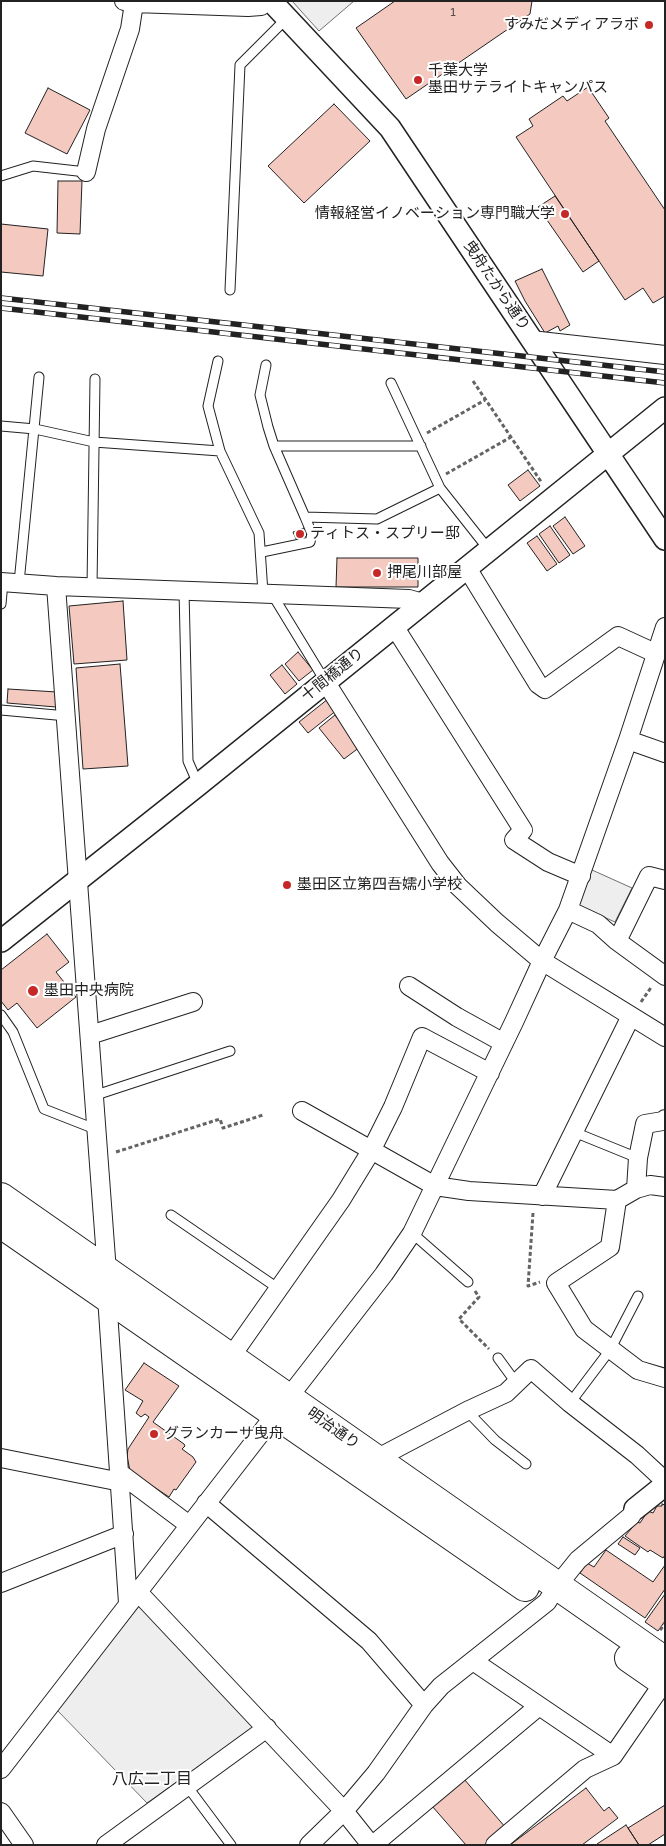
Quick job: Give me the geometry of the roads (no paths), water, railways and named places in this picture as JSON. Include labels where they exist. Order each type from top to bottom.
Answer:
[{"type":"main road","name":"明治通り","points":[[1,1197],[107,1285],[552,1594],[665,1661]]},
{"type":"main road","name":"明治通り","points":[[1,1224],[230,1358],[282,1406],[376,1459],[665,1683]]},
{"type":"street","points":[[86,172],[96,129],[130,29],[129,2],[248,7],[261,6],[267,1]]},
{"type":"street","name":"曳舟たから通り","points":[[271,1],[390,128],[665,539]]},
{"type":"street","points":[[531,340],[665,355]]},
{"type":"street","name":"十間橋通り","points":[[1,941],[198,785],[665,408]]},
{"type":"street","points":[[467,568],[538,684],[545,689],[618,636],[655,653]]},
{"type":"street","points":[[8,582],[92,588],[409,599],[423,603]]},
{"type":"street","points":[[56,586],[90,1035],[124,1534],[133,1597],[267,1728],[344,1811],[372,1845],[539,1706]]},
{"type":"street","points":[[394,626],[523,830],[514,840],[548,862],[581,876]]},
{"type":"street","points":[[1,1769],[384,1274],[412,1233],[568,910],[628,740],[665,627]]},
{"type":"street","points":[[325,681],[440,863],[458,886],[497,923],[542,961],[665,1037]]},
{"type":"street","points":[[628,740],[665,753]]},
{"type":"street","points":[[617,941],[649,876],[665,880]]},
{"type":"street","points":[[568,910],[598,924],[617,941],[664,973]]},
{"type":"street","points":[[409,986],[457,1017],[504,1043]]},
{"type":"street","points":[[90,1035],[193,1002]]},
{"type":"street","points":[[538,1196],[574,1132],[632,1016]]},
{"type":"street","points":[[230,1358],[341,1200],[371,1151],[393,1107],[422,1036],[490,1073]]},
{"type":"street","points":[[302,1111],[435,1186],[469,1191],[617,1200],[636,1189],[650,1185],[665,1187]]},
{"type":"street","points":[[636,1189],[638,1158],[645,1124],[665,1119]]},
{"type":"street","points":[[617,1200],[610,1247],[556,1283],[584,1329],[638,1370],[665,1378]]},
{"type":"street","points":[[376,1459],[467,1411],[506,1393],[531,1369],[665,1480]]},
{"type":"street","points":[[1,1458],[121,1478],[189,1525]]},
{"type":"street","points":[[309,1845],[344,1811],[376,1773],[424,1704],[440,1686],[552,1594],[578,1560],[665,1485]]},
{"type":"street","points":[[206,1503],[369,1641],[424,1704]]},
{"type":"street","points":[[1,1582],[124,1534]]},
{"type":"street","points":[[473,1660],[613,1756]]},
{"type":"street","points":[[495,1845],[584,1769],[613,1756],[665,1683]]},
{"type":"street","points":[[106,1845],[267,1728]]},
{"type":"street","points":[[1,1812],[24,1845]]},
{"type":"lane","points":[[230,290],[240,65],[287,18]]},
{"type":"lane","points":[[1,176],[33,166],[86,172]]},
{"type":"lane","points":[[218,361],[208,406],[220,451],[259,533],[267,593],[325,681]]},
{"type":"lane","points":[[262,552],[310,542],[312,534],[274,446],[260,395],[266,365]]},
{"type":"lane","points":[[1,604],[8,582],[35,429],[40,377]]},
{"type":"lane","points":[[92,588],[95,380]]},
{"type":"lane","points":[[391,383],[438,484],[489,550]]},
{"type":"lane","points":[[1,426],[35,429],[94,442],[220,451]]},
{"type":"lane","points":[[274,446],[419,442]]},
{"type":"lane","points":[[305,517],[377,519],[438,484]]},
{"type":"lane","points":[[184,591],[188,761],[198,785]]},
{"type":"lane","points":[[1,710],[67,716]]},
{"type":"lane","points":[[1,1015],[13,1032],[44,1109],[96,1129]]},
{"type":"lane","points":[[93,1096],[230,1051]]},
{"type":"lane","points":[[574,1132],[638,1158]]},
{"type":"lane","points":[[171,1214],[279,1289]]},
{"type":"lane","points":[[412,1233],[468,1282]]},
{"type":"lane","points":[[570,1403],[610,1350],[638,1296]]},
{"type":"lane","points":[[498,1358],[517,1384]]},
{"type":"lane","points":[[467,1411],[495,1440],[526,1464]]},
{"type":"lane","points":[[187,1786],[231,1845]]},
{"type":"railway","points":[[1,298],[665,372]]},
{"type":"railway","points":[[1,308],[665,383]]},
{"type":"place","name":"すみだメディアラボ","points":[[649,25]]},
{"type":"place","name":"千葉大学 墨田サテライトキャンパス","points":[[418,80]]},
{"type":"place","name":"情報経営イノベーション専門職大学","points":[[565,214]]},
{"type":"place","name":"ティトス・スプリー邸","points":[[300,534]]},
{"type":"place","name":"押尾川部屋","points":[[377,573]]},
{"type":"place","name":"墨田区立第四吾嬬小学校","points":[[287,885]]},
{"type":"place","name":"墨田中央病院","points":[[33,991]]},
{"type":"place","name":"グランカーサ曳舟","points":[[154,1434]]},
{"type":"district","name":"八広二丁目","points":[[152,1780]]}]
